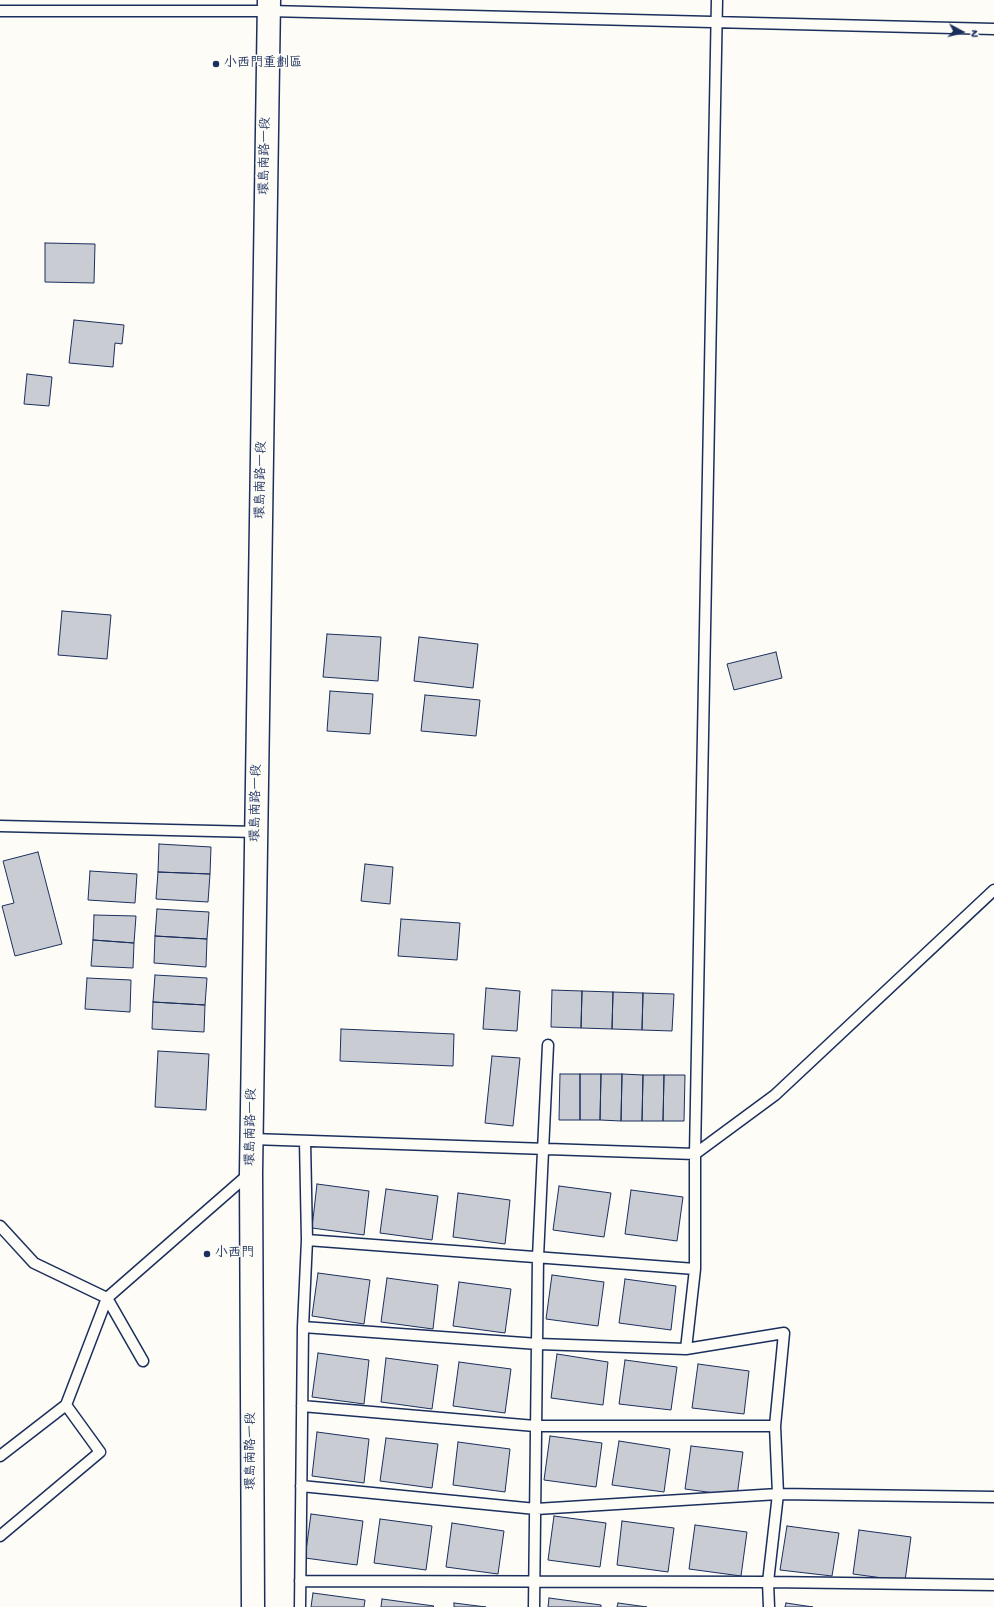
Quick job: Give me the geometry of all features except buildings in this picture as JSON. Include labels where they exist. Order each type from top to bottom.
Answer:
[{"type":"main road","name":"環島南路一段","points":[[253,1607],[251,1172],[269,6]]},
{"type":"lane","points":[[686,1349],[695,1269],[695,1154],[717,0]]},
{"type":"lane","points":[[0,11],[269,6],[717,23],[994,29]]},
{"type":"lane","points":[[0,826],[256,832]]},
{"type":"lane","points":[[252,1139],[695,1154],[775,1095],[994,890]]},
{"type":"lane","points":[[534,1607],[538,1257],[548,1045]]},
{"type":"lane","points":[[300,1607],[303,1327],[307,1240],[305,1140]]},
{"type":"lane","points":[[0,1456],[66,1405],[107,1298],[251,1172]]},
{"type":"lane","points":[[0,1226],[34,1264],[107,1298],[144,1361]]},
{"type":"lane","points":[[307,1240],[695,1269]]},
{"type":"lane","points":[[303,1327],[538,1344],[686,1349],[784,1333],[775,1426],[778,1494],[768,1582],[769,1607]]},
{"type":"lane","points":[[0,1536],[100,1452],[66,1405]]},
{"type":"lane","points":[[302,1406],[535,1426],[775,1426]]},
{"type":"lane","points":[[301,1486],[536,1509],[778,1494],[994,1497]]},
{"type":"lane","points":[[300,1580],[768,1582],[994,1585]]},
{"type":"place","name":"小西門重劃區","points":[[216,64]]},
{"type":"place","name":"小西門","points":[[207,1254]]}]
